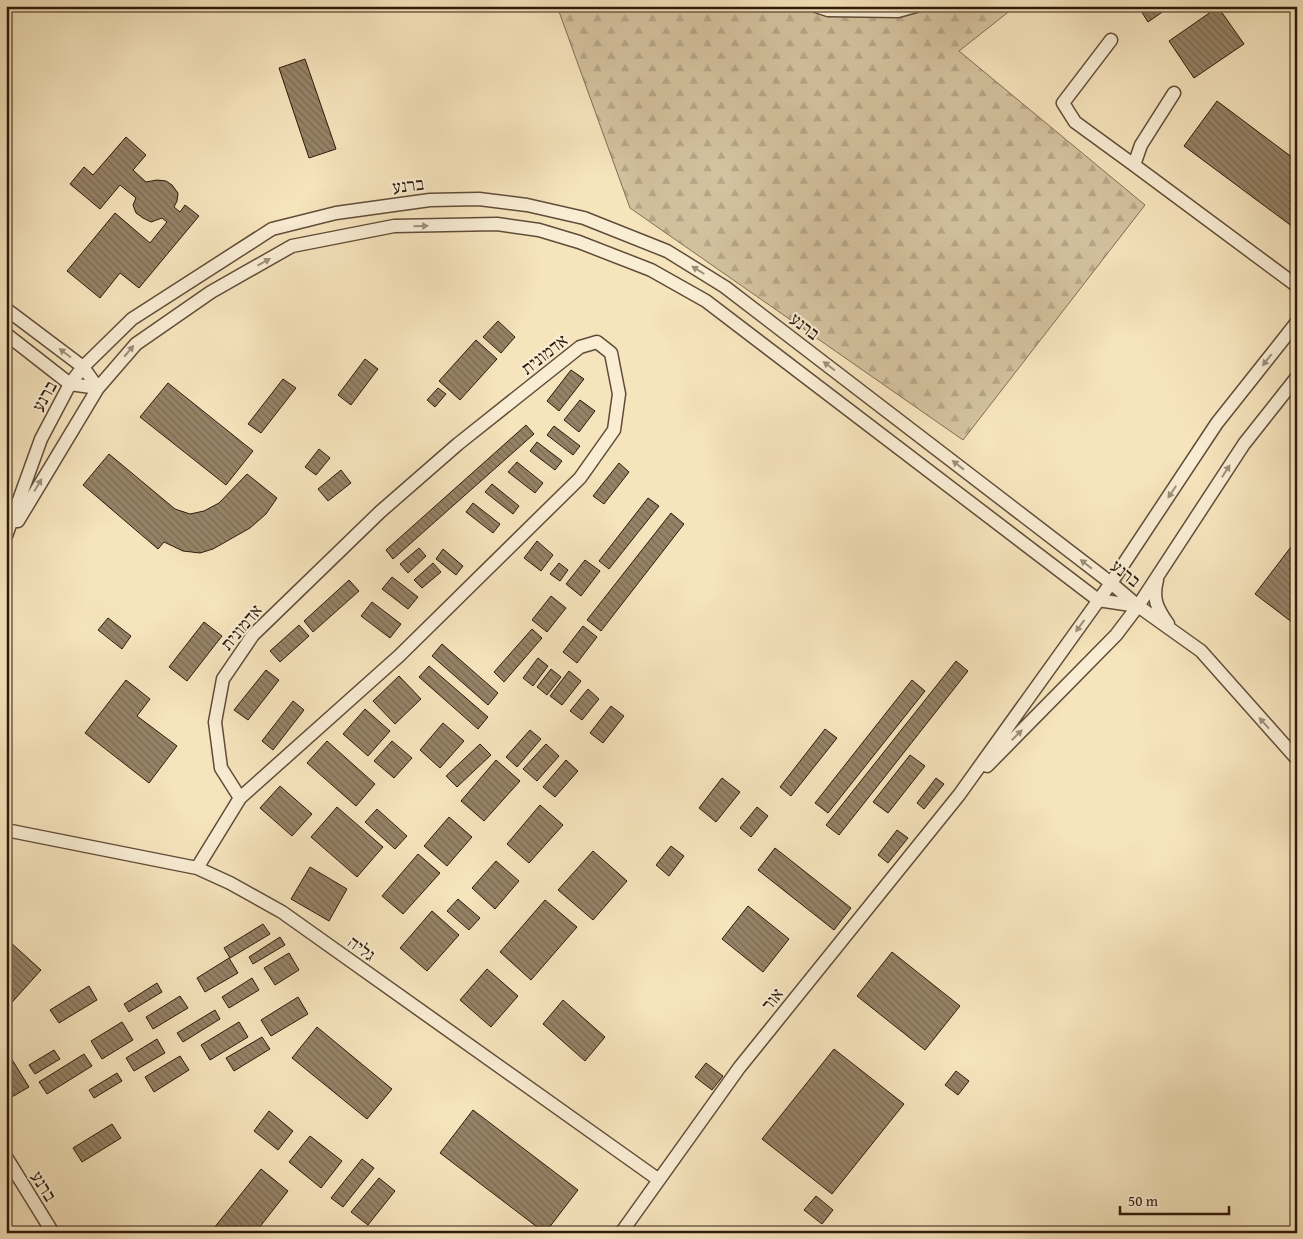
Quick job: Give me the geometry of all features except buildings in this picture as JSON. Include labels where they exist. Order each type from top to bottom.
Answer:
[{"type":"street","points":[[816,6],[828,10],[898,11],[916,6]]},
{"type":"street","points":[[1111,40],[1063,103],[1075,122],[1297,286]]},
{"type":"street","points":[[1134,165],[1141,145],[1174,93]]},
{"type":"street","name":"ברנע","points":[[6,536],[41,440],[70,384],[83,367],[132,319],[272,228],[336,213],[430,200],[479,199],[527,206],[584,218],[667,251],[725,287],[1111,583],[1138,606]]},
{"type":"street","name":"ברנע","points":[[6,543],[34,492],[98,388],[136,344],[211,292],[292,246],[394,226],[497,224],[539,230],[579,242],[651,270],[706,301],[1098,600],[1138,606]]},
{"type":"street","points":[[637,264],[644,242]]},
{"type":"street","points":[[6,309],[83,367],[98,388]]},
{"type":"street","points":[[959,794],[1111,583],[1217,424],[1297,322]]},
{"type":"street","points":[[6,334],[70,384],[98,388]]},
{"type":"street","name":"אדמונית","points":[[197,868],[240,798],[399,656],[580,478],[614,430],[619,394],[611,353],[597,342],[580,347],[572,353],[458,444],[380,512],[253,635],[223,679],[215,722],[221,768],[240,798]]},
{"type":"street","points":[[959,794],[1116,635],[1138,606],[1244,444],[1297,377]]},
{"type":"street","points":[[1158,575],[1154,592],[1157,606],[1167,623],[1201,651],[1297,759]]},
{"type":"street","points":[[1138,606],[1201,651]]},
{"type":"street","name":"אור","points":[[621,1233],[739,1068],[959,794]]},
{"type":"street","name":"גליה","points":[[6,830],[197,868],[230,884],[282,912],[659,1180]]},
{"type":"street","name":"ברנע","points":[[6,1157],[53,1233]]},
{"type":"green space","points":[[557,6],[1016,6],[959,51],[1145,205],[963,440],[630,208]]}]
